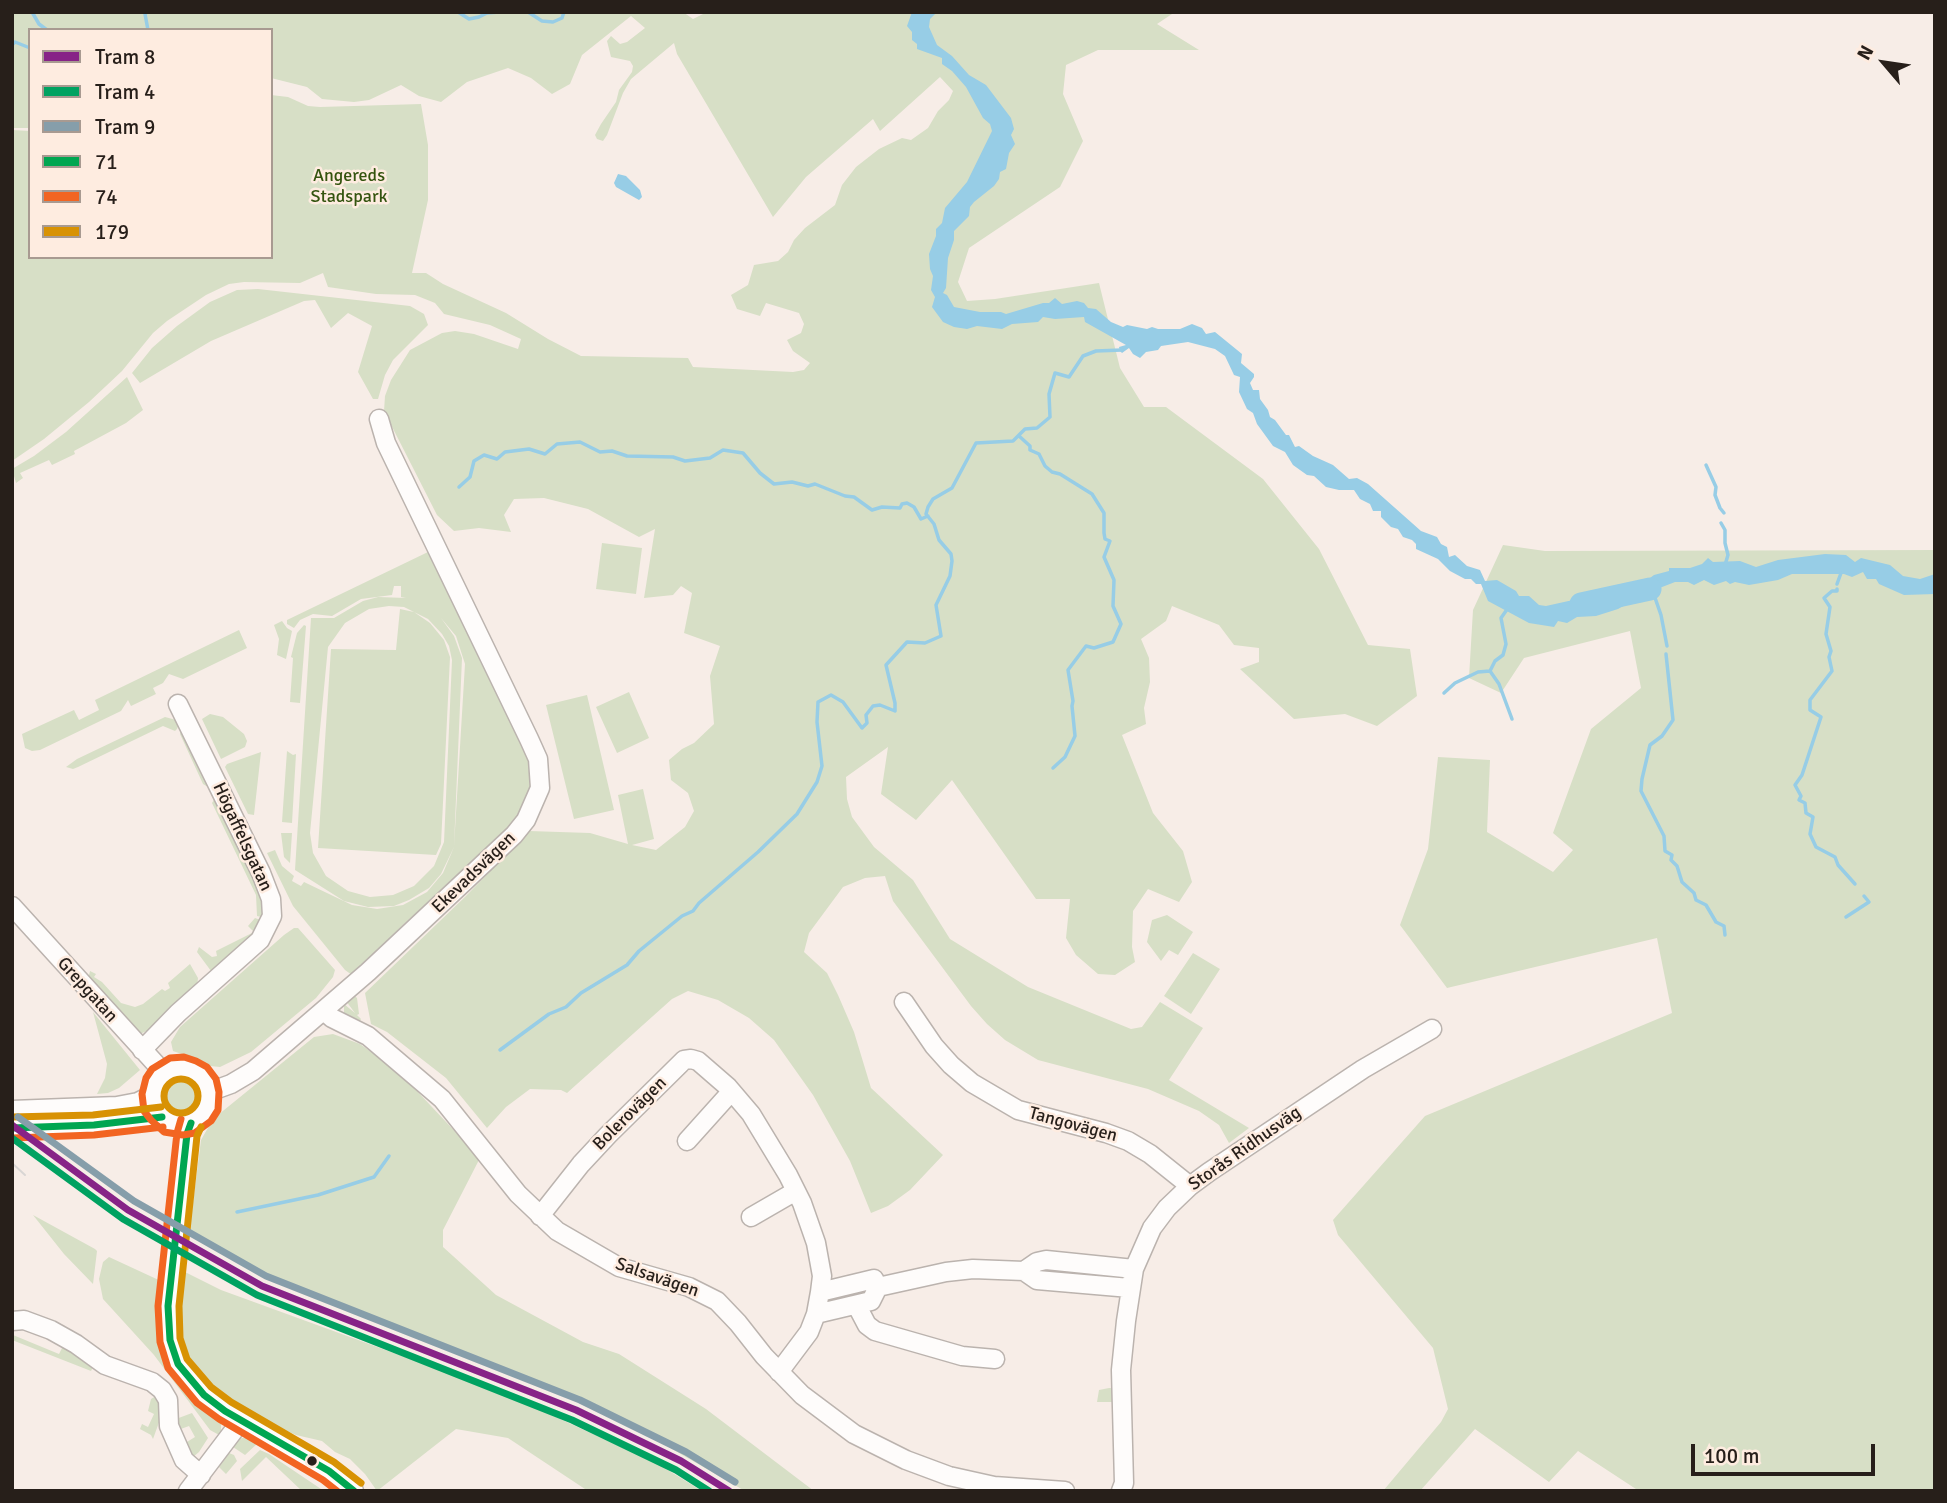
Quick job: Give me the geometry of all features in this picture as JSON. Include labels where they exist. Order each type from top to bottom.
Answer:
[{"type":"street","name":"Ekevadsvägen","points":[[209,1092],[231,1084],[253,1070],[324,1011],[514,835],[526,820],[540,788],[538,759],[386,443],[379,419]]},
{"type":"street","name":"Högaffelsgatan","points":[[142,1050],[178,1013],[260,940],[272,916],[271,899],[261,873],[178,704]]},
{"type":"street","name":"Grepgatan","points":[[12,906],[164,1073]]},
{"type":"street","name":"Tangovägen","points":[[904,1002],[943,1055],[979,1088],[1018,1110],[1094,1129],[1128,1141],[1150,1154],[1190,1186]]},
{"type":"street","name":"Salsavägen","points":[[324,1011],[332,1018],[368,1036],[442,1099],[501,1175],[540,1216],[571,1241],[620,1267],[689,1287],[718,1301],[802,1395],[874,1446],[949,1476],[994,1486],[1065,1491]]},
{"type":"street","name":"Storås Ridhusväg","points":[[1121,1491],[1124,1483],[1121,1370],[1129,1288],[1134,1269],[1152,1228],[1167,1208],[1190,1186],[1363,1069],[1432,1028]]},
{"type":"street","name":"Bolerovägen","points":[[540,1216],[581,1164],[684,1060],[698,1061],[732,1091],[751,1114],[796,1191],[816,1242],[822,1276],[816,1314],[803,1342],[779,1372]]},
{"type":"street","points":[[173,1068],[192,1070],[206,1082],[209,1092],[208,1107],[204,1114],[191,1123],[175,1124],[162,1117],[155,1107],[152,1095],[156,1082],[173,1068]]},
{"type":"street","points":[[687,1141],[732,1091]]},
{"type":"street","points":[[12,1128],[47,1117],[138,1102],[152,1095]]},
{"type":"street","points":[[12,1110],[94,1125],[162,1117]]},
{"type":"street","points":[[191,1123],[187,1135],[168,1306],[170,1340],[178,1364],[204,1395],[241,1421],[329,1471],[354,1491]]},
{"type":"street","points":[[751,1217],[796,1191]]},
{"type":"street","points":[[1024,1271],[1037,1262],[1046,1260],[1134,1269]]},
{"type":"street","points":[[878,1287],[946,1272],[974,1269],[1024,1271],[1037,1280],[1129,1288]]},
{"type":"street","points":[[820,1292],[874,1279],[878,1287]]},
{"type":"street","points":[[816,1314],[871,1301],[878,1287]]},
{"type":"street","points":[[858,1306],[867,1325],[875,1331],[962,1356],[995,1360]]},
{"type":"street","points":[[12,1321],[24,1320],[51,1331],[76,1344],[105,1365],[152,1382],[162,1390],[169,1400],[169,1426],[184,1460],[201,1475]]},
{"type":"street","points":[[187,1491],[241,1421]]},
{"type":"green space","name":"Angereds Stadspark","points":[[12,12],[683,12],[693,19],[707,12],[1175,12],[1157,24],[1199,50],[1098,50],[1066,65],[1063,94],[1083,141],[1060,187],[969,248],[958,282],[967,301],[1099,283],[1120,368],[1144,407],[1166,407],[1263,479],[1319,549],[1368,645],[1410,649],[1417,696],[1377,726],[1345,714],[1294,719],[1240,669],[1259,662],[1259,648],[1234,645],[1219,625],[1172,606],[1166,621],[1141,639],[1149,658],[1150,682],[1144,708],[1146,724],[1122,735],[1153,813],[1183,851],[1192,882],[1179,902],[1148,889],[1133,911],[1132,947],[1135,962],[1115,975],[1098,974],[1076,955],[1066,938],[1070,899],[1036,899],[952,780],[916,820],[881,794],[888,747],[846,777],[847,799],[852,817],[874,847],[913,880],[950,939],[1028,987],[1131,1029],[1142,1027],[1160,1002],[1203,1028],[1169,1080],[1249,1128],[1229,1143],[1219,1125],[1199,1111],[1148,1089],[1038,1060],[1005,1040],[971,1006],[893,901],[885,876],[865,878],[843,887],[809,933],[804,952],[827,973],[838,995],[854,1032],[871,1088],[943,1155],[910,1190],[888,1206],[871,1213],[850,1161],[813,1095],[774,1040],[749,1018],[718,1000],[688,991],[672,999],[567,1093],[561,1090],[530,1089],[506,1107],[487,1128],[446,1078],[387,1032],[371,1024],[365,993],[529,831],[590,833],[628,844],[618,795],[643,789],[654,839],[632,845],[656,850],[685,827],[694,811],[688,793],[671,780],[669,760],[694,743],[714,724],[710,676],[720,646],[684,633],[692,593],[681,586],[673,595],[644,598],[655,529],[639,537],[588,509],[544,498],[514,499],[504,515],[511,532],[479,528],[454,531],[437,515],[384,411],[385,396],[391,380],[410,350],[442,333],[455,331],[474,334],[518,349],[521,339],[490,325],[444,314],[435,303],[415,295],[376,294],[328,287],[323,273],[300,283],[229,284],[206,295],[167,321],[153,333],[122,371],[89,402],[12,461],[12,130],[28,131],[28,259],[273,259],[273,95],[320,107],[421,104],[428,145],[428,200],[412,273],[426,273],[443,284],[506,313],[581,356],[688,358],[693,367],[793,372],[804,370],[810,363],[793,351],[787,340],[801,333],[804,324],[799,313],[766,303],[760,316],[737,309],[731,295],[748,285],[754,265],[778,261],[805,228],[835,205],[842,185],[856,167],[879,149],[902,138],[911,140],[928,128],[953,91],[940,77],[880,131],[873,119],[806,177],[773,217],[677,54],[674,43],[631,79],[607,135],[603,141],[597,139],[595,135],[616,102],[619,90],[632,72],[633,66],[630,61],[611,57],[607,41],[611,36],[620,44],[627,42],[645,28],[631,16],[582,55],[570,84],[552,94],[531,78],[508,68],[467,82],[441,102],[419,96],[401,85],[369,100],[354,102],[322,99],[307,87],[273,78],[273,28],[28,28],[28,128],[12,128]]},
{"type":"green space","points":[[258,289],[410,306],[424,314],[428,325],[393,360],[378,399],[373,399],[358,372],[372,326],[348,313],[331,328],[315,300],[304,301],[211,341],[140,383],[132,373],[152,348],[210,302],[237,290]]},
{"type":"green space","points":[[127,377],[143,410],[126,423],[74,451],[75,454],[52,465],[49,460],[20,473],[23,478],[16,483],[12,469],[66,432]]},
{"type":"green space","points":[[602,543],[642,548],[636,594],[596,589]]},
{"type":"green space","points":[[1503,545],[1545,551],[1935,550],[1935,1491],[1639,1491],[1578,1451],[1549,1482],[1475,1429],[1420,1491],[1383,1491],[1441,1422],[1448,1409],[1433,1348],[1338,1235],[1333,1220],[1425,1116],[1672,1013],[1657,938],[1447,988],[1400,925],[1428,849],[1438,757],[1490,760],[1487,832],[1553,872],[1573,850],[1553,833],[1591,729],[1641,688],[1630,631],[1524,658],[1501,693],[1469,678],[1473,610]]},
{"type":"green space","points":[[428,552],[532,761],[534,786],[513,829],[406,922],[352,975],[293,906],[267,853],[275,850],[282,866],[294,876],[292,881],[301,886],[304,882],[352,905],[377,909],[403,905],[427,892],[443,873],[454,847],[441,874],[429,888],[394,906],[368,907],[344,901],[295,870],[311,618],[334,618],[363,601],[378,597],[406,598],[401,597],[401,586],[394,586],[392,595],[361,599],[332,616],[313,614],[300,620],[294,628],[287,624],[287,620]],"holes":[[[404,607],[428,619],[449,646],[452,660],[444,842],[434,866],[414,886],[393,895],[370,897],[348,891],[326,876],[313,853],[310,833],[328,647],[345,623],[369,609]],[[441,618],[456,636],[465,664],[454,846],[462,658],[454,636]]]},
{"type":"green space","points":[[400,609],[414,612],[430,623],[444,640],[450,657],[441,844],[436,855],[318,848],[331,649],[396,650]]},
{"type":"green space","points":[[282,621],[292,631],[286,659],[277,655],[279,639],[274,625]]},
{"type":"green space","points":[[304,625],[300,703],[290,702],[291,657],[297,633]]},
{"type":"green space","points":[[239,630],[247,648],[183,679],[169,674],[163,683],[153,688],[156,694],[131,706],[128,700],[121,711],[40,750],[25,748],[22,734],[74,710],[79,720],[99,710],[95,700]]},
{"type":"green space","points":[[629,692],[649,738],[617,753],[596,707]]},
{"type":"green space","points":[[587,695],[614,810],[574,819],[546,705]]},
{"type":"green space","points":[[210,714],[223,717],[244,734],[247,741],[245,747],[221,759],[202,719]]},
{"type":"green space","points":[[165,717],[180,721],[175,731],[163,726],[78,767],[66,767],[77,759]]},
{"type":"green space","points":[[182,727],[213,785],[208,787],[203,784],[180,734]]},
{"type":"green space","points":[[287,751],[296,754],[292,823],[282,822]]},
{"type":"green space","points":[[261,752],[254,815],[248,814],[225,767]]},
{"type":"green space","points":[[215,798],[263,890],[265,918],[257,916],[256,895],[212,803]]},
{"type":"green space","points":[[281,833],[292,833],[290,863],[284,857]]},
{"type":"green space","points":[[1167,915],[1193,932],[1178,955],[1169,950],[1161,961],[1147,942],[1152,920]]},
{"type":"green space","points":[[255,918],[263,921],[258,932],[211,971],[197,952],[199,947],[212,957],[217,956],[216,951],[254,932],[248,926]]},
{"type":"green space","points":[[294,928],[298,928],[335,970],[333,977],[316,998],[251,1052],[220,1067],[210,1066],[173,1051],[171,1042],[180,1027]]},
{"type":"green space","points":[[1193,953],[1220,969],[1191,1014],[1164,996]]},
{"type":"green space","points":[[190,964],[198,978],[197,987],[149,1030],[140,1034],[88,979],[90,971],[96,974],[94,977],[121,1003],[135,1007],[162,989],[165,991],[170,988],[168,983]]},
{"type":"green space","points":[[354,995],[357,998],[357,1015],[361,1019],[358,1025],[344,1013],[344,1004],[355,1013],[346,1001]]},
{"type":"green space","points":[[93,1012],[140,1070],[119,1088],[108,1093],[97,1094],[105,1078],[107,1064]]},
{"type":"green space","points":[[333,1034],[360,1044],[399,1072],[480,1158],[443,1230],[443,1247],[496,1295],[583,1342],[619,1354],[706,1409],[814,1491],[745,1491],[613,1415],[536,1381],[414,1333],[359,1315],[269,1276],[189,1234],[201,1140],[213,1119],[314,1037]]},
{"type":"green space","points":[[182,1078],[195,1083],[200,1096],[195,1109],[182,1114],[169,1109],[164,1096],[169,1083]]},
{"type":"green space","points":[[33,1215],[97,1251],[93,1284],[64,1254]]},
{"type":"green space","points":[[109,1257],[163,1282],[158,1331],[169,1367],[190,1393],[221,1421],[221,1436],[210,1430],[154,1355],[103,1299],[99,1279],[103,1262]]},
{"type":"green space","points":[[1037,1267],[1125,1276],[1124,1280],[1041,1277]]},
{"type":"green space","points":[[185,1272],[221,1290],[457,1376],[545,1412],[658,1464],[702,1491],[588,1491],[508,1438],[456,1429],[377,1491],[350,1459],[335,1452],[322,1441],[296,1435],[245,1413],[200,1381],[185,1358],[177,1334],[179,1291]]},
{"type":"green space","points":[[13,1335],[59,1354],[64,1344],[93,1367],[91,1371],[12,1340]]},
{"type":"green space","points":[[1113,1388],[1112,1402],[1097,1402],[1099,1390]]},
{"type":"green space","points":[[159,1394],[162,1414],[153,1439],[140,1429],[142,1424],[148,1427],[154,1414],[148,1411],[151,1399]]},
{"type":"green space","points":[[192,1413],[208,1438],[193,1457],[182,1445],[195,1437],[189,1426],[178,1430],[176,1419]]},
{"type":"green space","points":[[242,1438],[259,1442],[245,1455],[233,1447],[237,1440]]},
{"type":"green space","points":[[260,1450],[324,1491],[302,1491],[266,1457],[242,1481],[240,1469]]},
{"type":"green space","points":[[229,1453],[234,1455],[237,1461],[226,1474],[219,1467]]},
{"type":"water","points":[[912,12],[937,12],[930,19],[929,27],[937,45],[952,56],[969,75],[986,85],[1011,118],[1014,129],[1011,135],[1015,144],[1009,153],[1006,169],[1000,172],[994,186],[974,202],[969,216],[954,231],[943,293],[954,307],[1006,314],[1049,303],[1055,298],[1062,304],[1077,301],[1084,303],[1088,308],[1096,309],[1111,322],[1123,327],[1127,325],[1147,329],[1180,329],[1192,324],[1202,328],[1206,334],[1215,332],[1242,354],[1241,363],[1254,374],[1250,383],[1253,390],[1259,390],[1260,399],[1270,417],[1289,435],[1295,447],[1299,446],[1333,465],[1349,479],[1357,478],[1368,484],[1421,531],[1437,537],[1441,544],[1447,547],[1449,557],[1455,555],[1467,566],[1480,570],[1485,581],[1497,580],[1516,591],[1519,596],[1529,596],[1539,605],[1607,596],[1615,600],[1626,586],[1642,584],[1654,575],[1669,571],[1669,568],[1690,568],[1702,564],[1708,558],[1713,562],[1740,561],[1756,567],[1778,560],[1825,554],[1846,555],[1855,562],[1861,558],[1890,565],[1903,576],[1920,579],[1935,574],[1935,594],[1904,595],[1879,584],[1876,579],[1867,579],[1863,572],[1852,577],[1844,574],[1792,574],[1778,580],[1749,585],[1735,582],[1730,584],[1726,581],[1714,585],[1704,580],[1694,585],[1675,582],[1657,589],[1652,597],[1643,597],[1638,602],[1634,600],[1596,616],[1577,617],[1567,623],[1558,621],[1554,627],[1529,623],[1488,601],[1481,584],[1450,571],[1438,559],[1416,549],[1412,540],[1403,537],[1398,529],[1391,527],[1381,517],[1381,511],[1373,511],[1370,504],[1360,499],[1354,490],[1326,487],[1314,476],[1307,475],[1293,465],[1285,452],[1273,446],[1257,424],[1239,392],[1240,377],[1234,375],[1225,356],[1215,349],[1188,342],[1161,346],[1158,350],[1146,352],[1140,358],[1129,348],[1122,353],[1119,347],[1126,345],[1085,322],[1084,317],[1043,317],[1038,322],[1012,324],[1002,329],[977,326],[967,329],[943,322],[932,307],[935,297],[931,290],[933,276],[929,254],[945,208],[967,182],[992,131],[966,87],[942,64],[942,58],[917,49],[917,44],[912,40],[912,32],[907,26]]},
{"type":"water","points":[[618,174],[626,176],[640,190],[642,197],[639,200],[616,187],[614,183]]},
{"type":"waterway","points":[[32,12],[44,28]]},
{"type":"waterway","points":[[147,12],[148,28]]},
{"type":"waterway","points":[[458,12],[469,19],[499,12]]},
{"type":"waterway","points":[[528,12],[542,21],[553,22],[562,18],[564,12]]},
{"type":"waterway","points":[[12,45],[15,42],[28,47]]},
{"type":"waterway","points":[[500,1050],[549,1014],[566,1007],[581,993],[627,965],[639,951],[682,916],[693,911],[797,814],[817,782],[822,766],[817,722],[818,702],[831,695],[843,702],[862,728],[867,723],[866,715],[873,706],[880,705],[895,711],[886,665],[907,642],[925,643],[941,636],[936,605],[950,576],[952,561],[951,554],[939,540],[934,524],[926,514],[933,499],[952,488],[976,443],[1013,441],[1025,429],[1037,428],[1050,417],[1049,394],[1055,373],[1069,377],[1083,356],[1096,351],[1122,350]]},
{"type":"waterway","points":[[1019,436],[1030,446],[1030,450],[1039,454],[1045,466],[1052,472],[1060,474],[1092,494],[1104,513],[1105,539],[1110,541],[1104,557],[1114,580],[1113,606],[1121,624],[1113,642],[1094,648],[1086,646],[1068,670],[1075,736],[1065,757],[1053,768]]},
{"type":"waterway","points":[[459,487],[470,477],[474,461],[484,455],[497,459],[505,452],[529,449],[545,454],[557,444],[580,442],[600,452],[612,451],[627,456],[673,457],[685,461],[710,458],[723,450],[743,453],[760,473],[774,484],[815,484],[854,497],[872,510],[882,507],[900,508],[907,503],[914,507],[921,519],[928,516]]},
{"type":"waterway","points":[[1706,465],[1716,487],[1715,495],[1724,513]]},
{"type":"waterway","points":[[1721,523],[1725,530],[1728,555],[1725,565]]},
{"type":"waterway","points":[[1837,584],[1841,573]]},
{"type":"waterway","points":[[1581,604],[1650,589]]},
{"type":"waterway","points":[[1837,589],[1824,598],[1830,607],[1826,634],[1831,651],[1829,657],[1832,671],[1810,700],[1810,710],[1821,717],[1802,775],[1795,785],[1801,796],[1799,800],[1805,803],[1806,813],[1813,817],[1810,834],[1816,847],[1835,857],[1838,865],[1855,884]]},
{"type":"waterway","points":[[1653,592],[1667,646]]},
{"type":"waterway","points":[[1490,671],[1495,661],[1503,655],[1506,644],[1501,618],[1508,608]]},
{"type":"waterway","points":[[1666,654],[1673,720],[1662,736],[1650,745],[1641,791],[1664,836],[1665,851],[1672,855],[1671,860],[1677,866],[1682,882],[1694,893],[1696,900],[1706,905],[1716,922],[1724,926],[1725,935]]},
{"type":"waterway","points":[[1490,671],[1499,684],[1512,719]]},
{"type":"waterway","points":[[1444,693],[1455,683],[1478,672],[1490,671]]},
{"type":"waterway","points":[[1846,917],[1869,902],[1864,896]]},
{"type":"waterway","points":[[237,1212],[318,1195],[374,1177],[389,1156]]},
{"type":"tram line","name":"9","points":[[18,1117],[134,1201],[266,1276],[580,1400],[686,1452],[735,1482]]},
{"type":"tram line","name":"8","points":[[12,1125],[128,1210],[262,1286],[576,1410],[681,1461],[729,1491]]},
{"type":"tram line","name":"4","points":[[12,1138],[123,1219],[257,1295],[572,1420],[676,1470],[709,1491]]},
{"type":"tram line","points":[[12,1163],[25,1175]]},
{"type":"transit line","name":"74","points":[[195,1133],[183,1135],[164,1132],[144,1111],[142,1094],[146,1078],[152,1069],[170,1058],[184,1057],[196,1061],[207,1067],[216,1079],[219,1092],[218,1110],[211,1121],[196,1132]]},
{"type":"transit line","name":"179","points":[[181,1079],[193,1084],[198,1096],[193,1108],[181,1113],[169,1108],[164,1096],[169,1084],[181,1079]]},
{"type":"transit line","name":"179","points":[[12,1117],[93,1115],[161,1107]]},
{"type":"transit line","name":"71","points":[[12,1128],[94,1125],[162,1117]]},
{"type":"transit line","name":"74","points":[[181,1119],[177,1133],[158,1306],[160,1342],[168,1368],[197,1403],[337,1491]]},
{"type":"transit line","name":"71","points":[[191,1123],[187,1134],[168,1306],[170,1340],[178,1364],[204,1395],[225,1411],[329,1471],[354,1491]]},
{"type":"transit line","name":"74","points":[[12,1138],[94,1135],[163,1127]]},
{"type":"transit line","name":"179","points":[[201,1127],[197,1136],[179,1306],[180,1338],[187,1359],[211,1387],[231,1402],[334,1462],[361,1483]]}]
